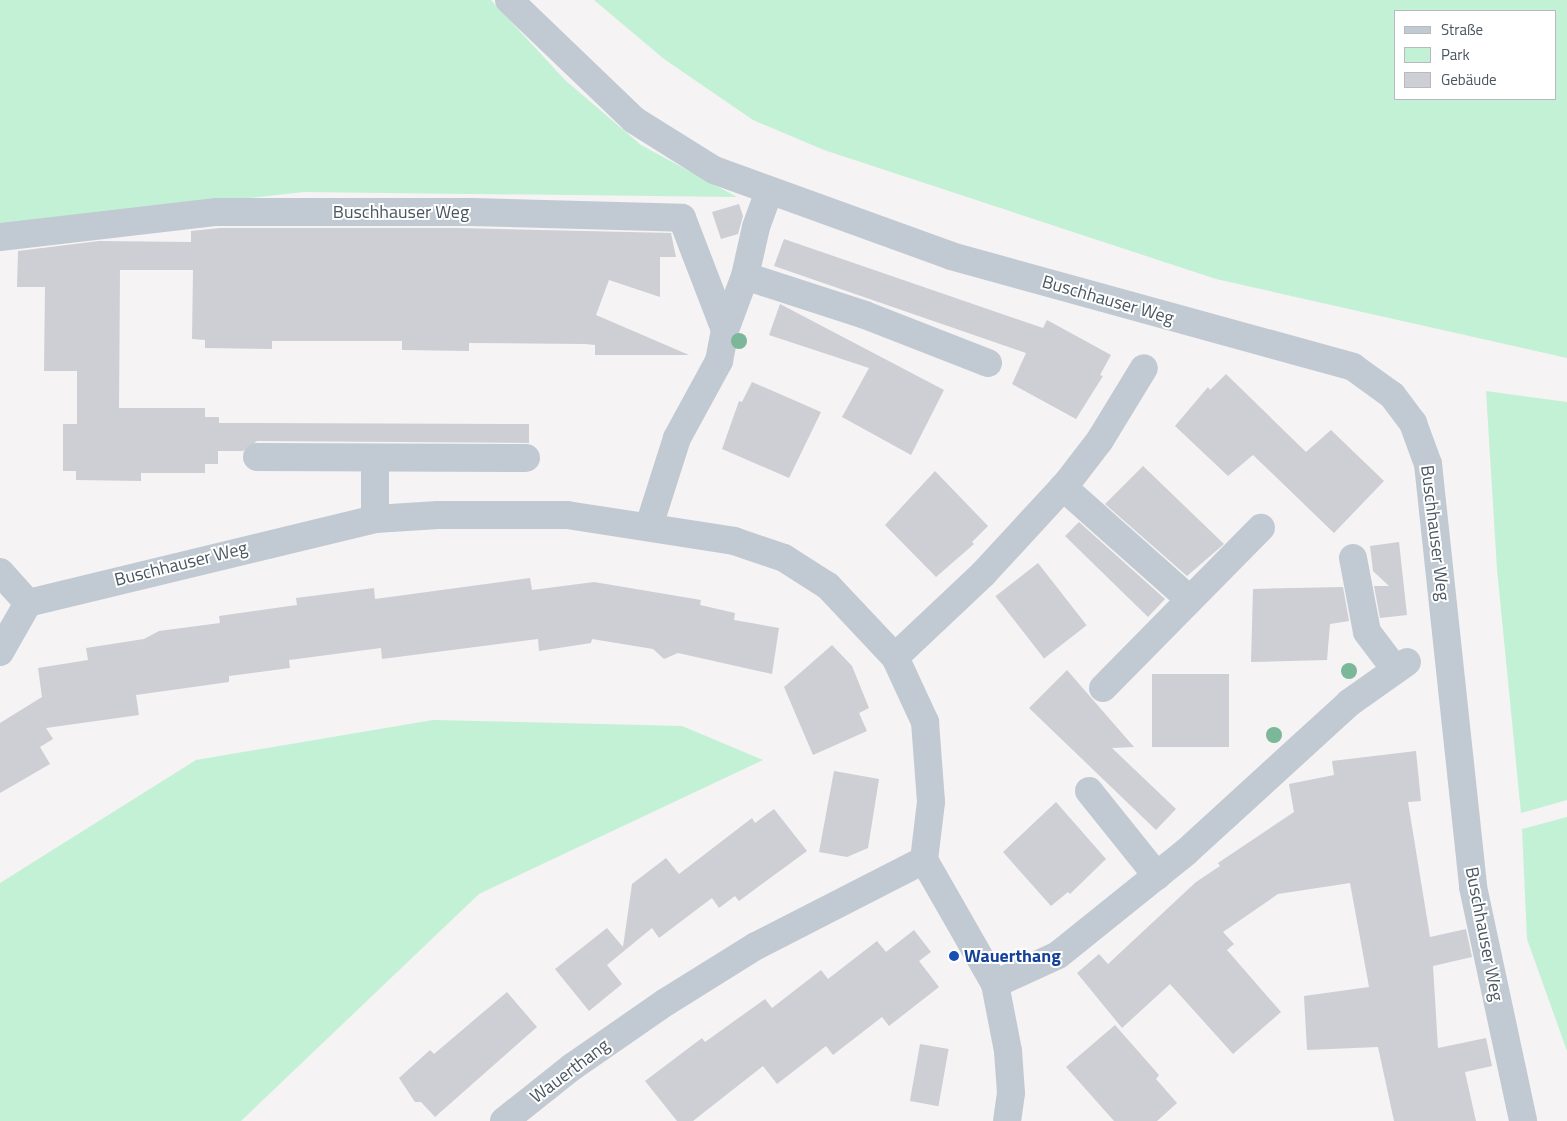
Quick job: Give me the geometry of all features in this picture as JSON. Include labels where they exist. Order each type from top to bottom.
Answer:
[{"type":"street","name":"Buschhauser Weg","points":[[509,0],[634,120],[714,170],[951,256],[1353,367],[1392,395],[1413,423],[1428,464],[1473,887],[1524,1121]]},
{"type":"street","points":[[648,526],[677,438],[719,361],[725,330],[745,276],[756,227],[769,191]]},
{"type":"street","name":"Buschhauser Weg","points":[[0,237],[217,212],[472,212],[682,218],[725,330]]},
{"type":"street","points":[[745,276],[865,314],[988,363]]},
{"type":"street","points":[[895,658],[956,602],[1063,488],[1100,440],[1144,368]]},
{"type":"street","points":[[258,456],[375,460],[526,458]]},
{"type":"street","points":[[375,460],[375,519]]},
{"type":"street","points":[[1063,488],[1189,599]]},
{"type":"street","name":"Buschhauser Weg","points":[[28,602],[375,519],[567,516],[648,526],[734,541],[784,558],[828,586],[895,658],[925,722],[931,802],[924,860]]},
{"type":"street","points":[[1103,688],[1261,528]]},
{"type":"street","points":[[995,984],[1058,955],[1157,876],[1349,703],[1401,665],[1367,632],[1353,558]]},
{"type":"street","points":[[0,572],[28,602],[0,652]]},
{"type":"street","points":[[1089,791],[1157,876]]},
{"type":"street","points":[[924,860],[995,984],[1008,1051],[1011,1093],[1007,1121]]},
{"type":"street","name":"Wauerthang","points":[[504,1121],[572,1067],[690,987],[756,946],[924,860]]},
{"type":"green space","points":[[0,0],[491,0],[565,80],[641,145],[737,197],[304,192],[0,225]]},
{"type":"green space","points":[[594,0],[1567,0],[1567,358],[1216,279],[824,150],[753,120],[664,59]]},
{"type":"green space","points":[[1486,391],[1567,402],[1567,800],[1521,813],[1497,569]]},
{"type":"green space","points":[[433,720],[682,726],[763,760],[479,894],[241,1121],[0,1121],[0,883],[196,760]]},
{"type":"green space","points":[[1567,817],[1567,1051],[1527,939],[1522,829]]},
{"type":"building","points":[[739,204],[743,216],[738,234],[721,239],[712,212]]},
{"type":"building","points":[[220,228],[455,228],[671,233],[676,257],[660,257],[660,297],[609,280],[596,315],[689,355],[595,355],[595,345],[585,344],[469,343],[469,351],[402,350],[402,341],[272,341],[272,349],[205,348],[205,340],[192,339],[193,270],[120,270],[119,408],[205,408],[205,417],[219,417],[219,423],[529,424],[529,443],[257,441],[243,451],[218,451],[218,464],[205,464],[205,473],[141,473],[141,481],[76,480],[76,471],[63,471],[63,424],[77,424],[77,371],[44,371],[45,287],[17,287],[18,251],[99,241],[191,242],[191,231]]},
{"type":"building","points":[[784,239],[1043,328],[1047,320],[1111,355],[1100,375],[1103,376],[1076,419],[1012,384],[1026,353],[774,266]]},
{"type":"building","points":[[780,304],[944,390],[911,455],[842,417],[869,368],[769,335]]},
{"type":"building","points":[[1226,374],[1306,452],[1331,430],[1384,481],[1334,533],[1253,455],[1228,476],[1175,426],[1208,387],[1210,390]]},
{"type":"building","points":[[752,382],[821,412],[789,478],[722,449],[739,401],[742,402]]},
{"type":"building","points":[[1143,466],[1224,544],[1187,576],[1105,504]]},
{"type":"building","points":[[935,471],[988,526],[972,542],[974,544],[936,577],[885,525]]},
{"type":"building","points":[[1079,522],[1165,599],[1148,617],[1065,536]]},
{"type":"building","points":[[1399,542],[1407,615],[1380,618],[1374,586],[1389,586],[1373,571],[1370,546]]},
{"type":"building","points":[[1038,563],[1087,625],[1044,658],[995,596]]},
{"type":"building","points":[[530,578],[532,590],[594,582],[701,600],[700,605],[735,613],[734,620],[779,628],[772,674],[678,653],[664,659],[653,649],[592,639],[591,643],[539,651],[538,639],[382,659],[381,648],[289,660],[290,668],[229,676],[229,682],[136,695],[139,715],[46,728],[53,739],[40,747],[50,764],[0,793],[0,723],[42,697],[38,668],[88,660],[86,648],[144,639],[159,631],[220,623],[219,616],[297,605],[296,598],[374,588],[375,599]]},
{"type":"building","points":[[1343,587],[1349,621],[1330,624],[1327,660],[1251,662],[1253,589]]},
{"type":"building","points":[[832,645],[852,666],[869,708],[859,713],[867,731],[813,755],[784,687]]},
{"type":"building","points":[[1067,670],[1134,747],[1112,748],[1176,809],[1156,830],[1029,708]]},
{"type":"building","points":[[1152,674],[1229,674],[1229,747],[1152,747]]},
{"type":"building","points":[[1416,751],[1421,801],[1408,802],[1430,937],[1466,929],[1472,957],[1433,966],[1438,1048],[1486,1038],[1492,1066],[1465,1072],[1476,1121],[1394,1121],[1378,1047],[1307,1050],[1304,996],[1369,987],[1350,883],[1278,894],[1223,932],[1234,944],[1227,950],[1281,1012],[1233,1054],[1170,984],[1122,1028],[1077,973],[1099,954],[1108,964],[1196,882],[1220,866],[1218,863],[1294,812],[1289,784],[1334,775],[1332,761]]},
{"type":"building","points":[[834,771],[879,779],[868,848],[847,857],[819,852]]},
{"type":"building","points":[[1056,802],[1106,859],[1070,894],[1068,892],[1051,906],[1003,852]]},
{"type":"building","points":[[774,809],[807,851],[739,901],[735,896],[719,908],[712,898],[659,938],[652,928],[607,965],[622,984],[589,1011],[555,969],[607,928],[623,947],[632,884],[666,858],[679,874],[752,818],[755,823]]},
{"type":"building","points":[[914,930],[931,952],[919,961],[939,987],[889,1026],[882,1017],[833,1055],[826,1046],[777,1084],[763,1066],[693,1121],[677,1121],[645,1081],[702,1038],[705,1042],[765,999],[772,1008],[821,970],[828,979],[877,941],[886,952]]},
{"type":"building","points":[[507,992],[537,1027],[435,1117],[421,1102],[415,1102],[399,1078],[430,1050],[434,1054]]},
{"type":"building","points":[[1115,1025],[1159,1075],[1156,1079],[1177,1103],[1157,1121],[1114,1121],[1066,1067]]},
{"type":"building","points":[[920,1044],[949,1049],[938,1106],[910,1101]]},
{"type":"place","name":"Wauerthang","points":[[954,956]]}]
